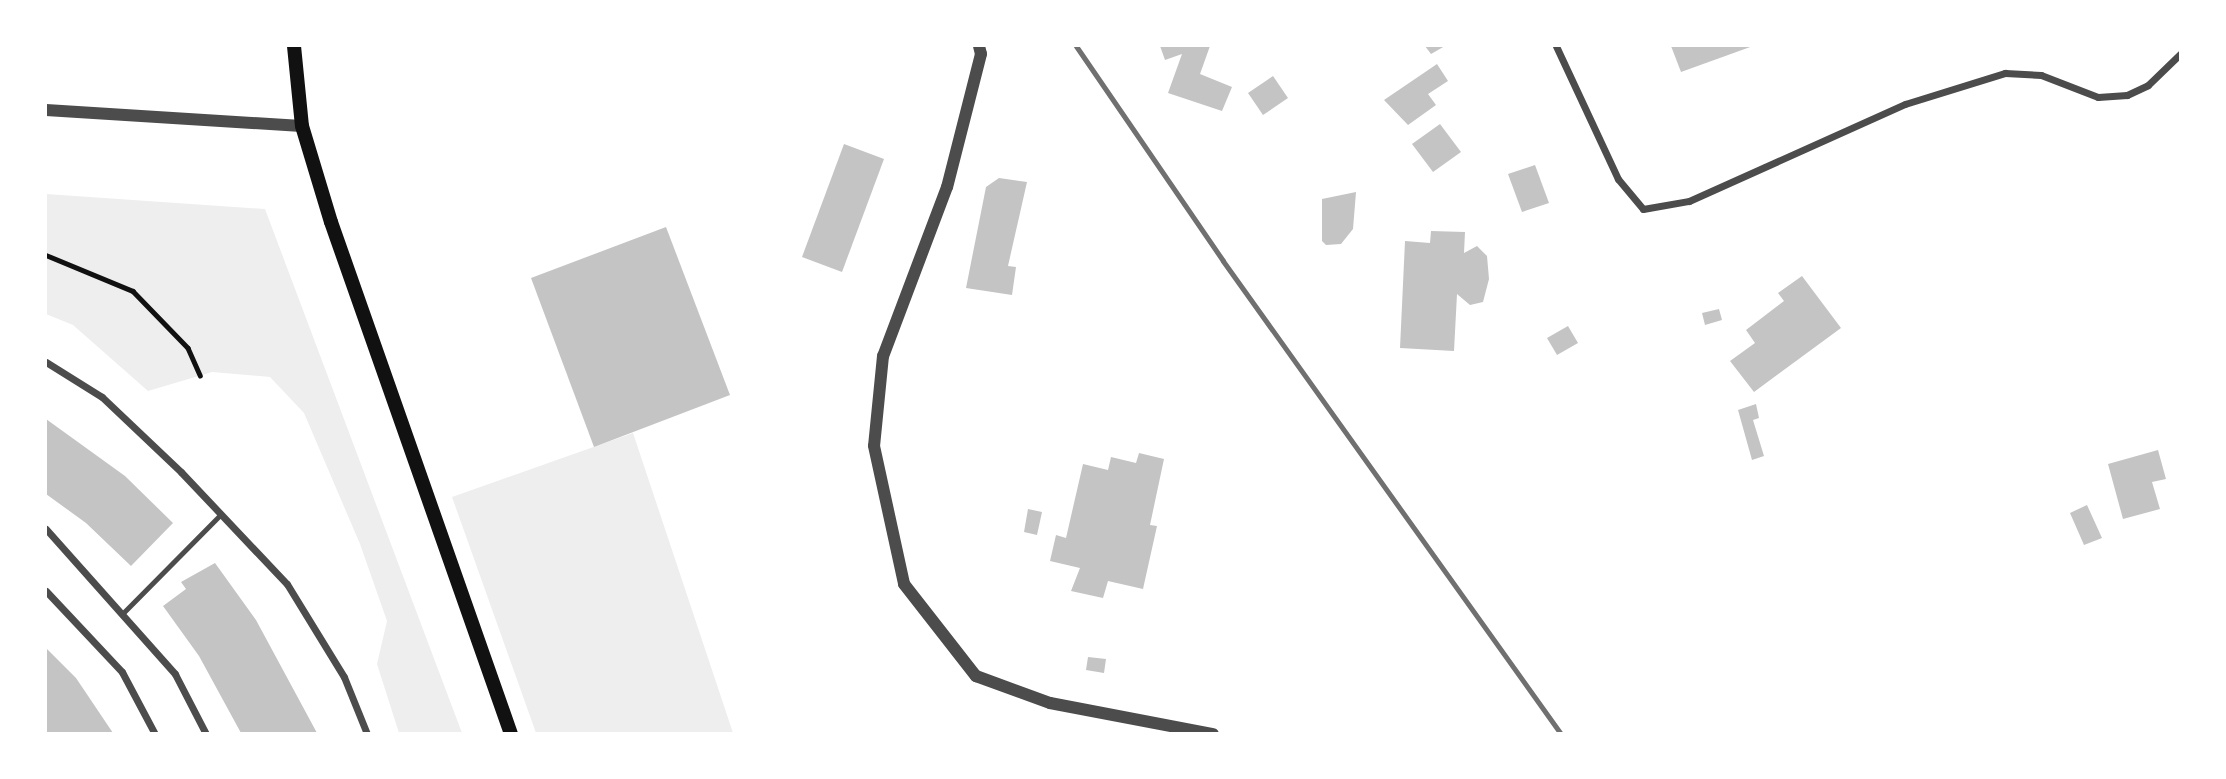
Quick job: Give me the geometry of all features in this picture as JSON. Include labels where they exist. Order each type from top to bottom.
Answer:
[{"type":"main road","points":[[294,46],[302,126],[331,222],[511,733]]},
{"type":"street","points":[[979,46],[981,54],[947,187],[883,356],[874,446],[904,583],[976,676],[1050,702],[1213,733]]},
{"type":"street","points":[[1556,46],[1618,179],[1643,209],[1689,201],[1905,104],[2005,73],[2041,75],[2098,97],[2127,95],[2148,85],[2180,54]]},
{"type":"street","points":[[46,110],[302,126]]},
{"type":"street","points":[[46,362],[102,397],[221,514],[287,584],[344,677],[368,733]]},
{"type":"street","points":[[46,529],[176,674],[206,733]]},
{"type":"street","points":[[46,591],[122,672],[155,733]]},
{"type":"lane","points":[[123,613],[221,514]]},
{"type":"path","points":[[46,255],[133,291],[188,348],[200,375]]},
{"type":"shaded area","points":[[46,194],[265,209],[462,733],[399,733],[377,664],[387,621],[360,544],[304,413],[270,377],[212,372],[148,391],[73,325],[46,314]]},
{"type":"shaded area","points":[[633,433],[733,733],[536,733],[452,497]]},
{"type":"building","points":[[1160,46],[1210,46],[1200,74],[1232,87],[1222,111],[1168,93],[1182,54],[1165,60]]},
{"type":"building","points":[[1425,46],[1445,46],[1431,54]]},
{"type":"building","points":[[1671,46],[1753,46],[1681,72]]},
{"type":"building","points":[[1437,64],[1448,81],[1428,94],[1436,105],[1408,125],[1384,100]]},
{"type":"building","points":[[1273,76],[1288,98],[1263,115],[1248,93]]},
{"type":"building","points":[[1440,124],[1461,152],[1433,172],[1412,144]]},
{"type":"building","points":[[844,144],[884,159],[842,272],[802,257]]},
{"type":"building","points":[[1535,165],[1549,203],[1522,212],[1508,174]]},
{"type":"building","points":[[999,178],[1027,182],[1008,266],[1016,267],[1012,295],[966,288],[986,187]]},
{"type":"building","points":[[1356,192],[1353,229],[1341,244],[1326,245],[1322,241],[1322,199]]},
{"type":"building","points":[[666,227],[730,395],[594,447],[531,278]]},
{"type":"building","points":[[1431,231],[1465,232],[1464,253],[1477,246],[1487,256],[1489,279],[1483,302],[1470,305],[1457,294],[1454,351],[1400,348],[1405,241],[1430,243]]},
{"type":"building","points":[[1802,276],[1841,328],[1754,392],[1730,361],[1755,343],[1746,330],[1784,301],[1778,293]]},
{"type":"building","points":[[1719,309],[1722,320],[1705,325],[1702,313]]},
{"type":"building","points":[[1568,326],[1578,343],[1557,355],[1547,338]]},
{"type":"building","points":[[1756,404],[1759,418],[1753,420],[1764,456],[1752,460],[1738,410]]},
{"type":"building","points":[[46,419],[125,476],[173,523],[131,566],[86,523],[46,494]]},
{"type":"building","points":[[2158,450],[2166,479],[2152,482],[2160,509],[2123,519],[2108,464]]},
{"type":"building","points":[[1139,453],[1164,459],[1150,525],[1157,526],[1143,589],[1108,581],[1103,598],[1071,591],[1080,568],[1050,561],[1056,535],[1066,538],[1083,464],[1108,470],[1111,457],[1136,463]]},
{"type":"building","points":[[2087,505],[2102,538],[2084,545],[2070,513]]},
{"type":"building","points":[[1028,509],[1042,512],[1037,535],[1024,532]]},
{"type":"building","points":[[215,563],[256,620],[317,733],[241,733],[199,656],[163,606],[186,589],[181,582]]},
{"type":"building","points":[[46,648],[76,678],[113,733],[46,733]]},
{"type":"building","points":[[1088,657],[1106,659],[1104,673],[1086,670]]},
{"type":"railway","points":[[1076,46],[1223,261],[1561,734]]}]
